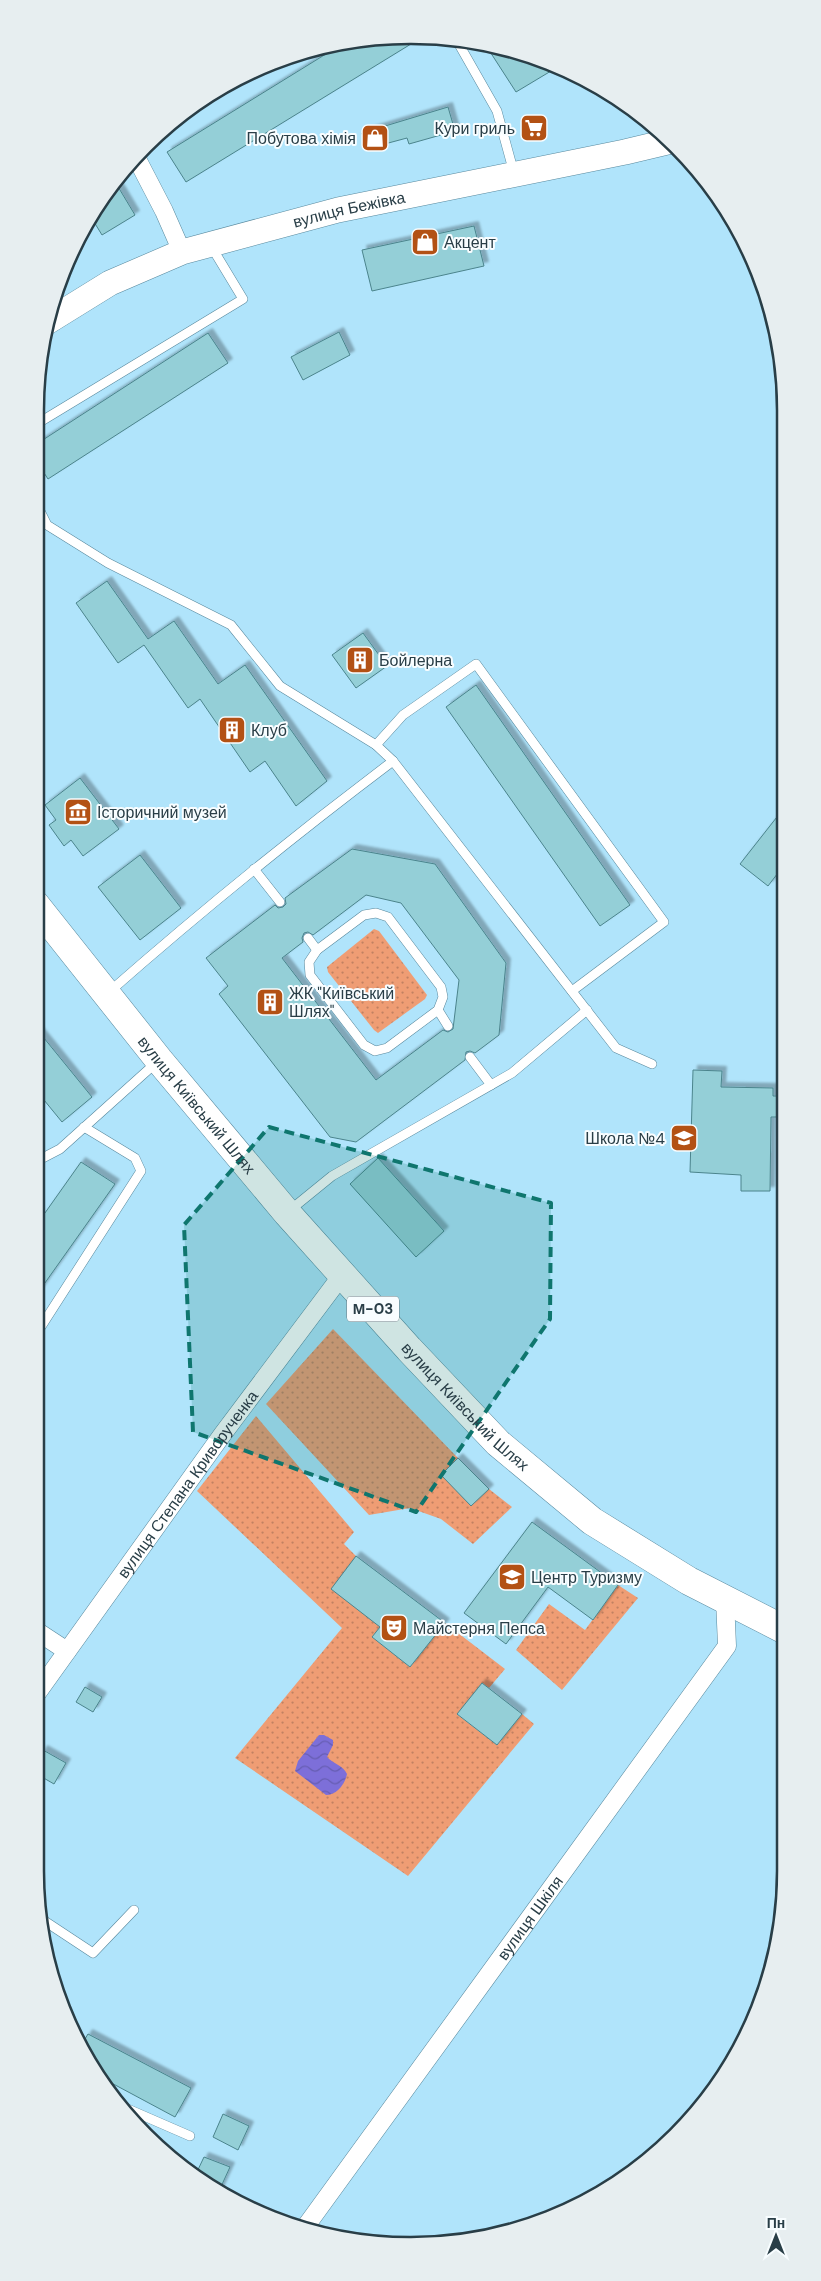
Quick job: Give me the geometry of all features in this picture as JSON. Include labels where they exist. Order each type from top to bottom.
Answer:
[{"type":"highway","name":"вулиця Київський Шлях","points":[[44,916],[159,1060],[287,1213],[498,1443],[592,1521],[689,1581],[777,1626]]},
{"type":"main road","name":"вулиця Бежівка","points":[[56,316],[110,283],[182,252],[211,246],[338,210],[661,143]]},
{"type":"street","points":[[140,164],[164,211],[182,252]]},
{"type":"street","name":"вулиця Степана Криворученка","points":[[44,1683],[222,1435],[342,1275]]},
{"type":"street","name":"вулиця Шкіля","points":[[308,2223],[727,1646],[724,1599]]},
{"type":"street","points":[[44,1636],[67,1651]]},
{"type":"lane","points":[[461,47],[497,111],[514,174]]},
{"type":"lane","points":[[44,419],[242,298],[211,246]]},
{"type":"lane","points":[[44,519],[47,525],[108,563],[231,625],[280,686],[376,745],[393,761],[616,1048],[652,1064]]},
{"type":"lane","points":[[376,745],[403,714],[476,664],[664,922],[572,991]]},
{"type":"lane","points":[[106,995],[178,931],[254,869],[393,761]]},
{"type":"lane","points":[[254,869],[280,902]]},
{"type":"lane","points":[[376,913],[388,917],[442,987],[443,998],[438,1010],[387,1048],[375,1051],[364,1045],[310,975],[309,962],[317,950],[364,915],[376,913]]},
{"type":"lane","points":[[308,938],[317,950]]},
{"type":"lane","points":[[438,1010],[448,1026]]},
{"type":"lane","points":[[287,1213],[332,1176],[512,1073],[587,1010]]},
{"type":"lane","points":[[470,1056],[491,1085]]},
{"type":"lane","points":[[44,1157],[60,1149],[159,1060]]},
{"type":"lane","points":[[44,1322],[140,1170],[136,1158],[84,1127]]},
{"type":"lane","points":[[48,1923],[93,1953],[134,1910]]},
{"type":"lane","points":[[135,2112],[190,2136]]},
{"type":"highlighted area","points":[[269,1127],[551,1203],[550,1319],[416,1512],[193,1432],[184,1225]]},
{"type":"shaded area","points":[[374,929],[379,931],[427,995],[425,999],[378,1033],[328,972],[327,967]]},
{"type":"shaded area","points":[[333,1329],[489,1489],[512,1507],[473,1544],[441,1519],[410,1508],[369,1515],[266,1404]]},
{"type":"shaded area","points":[[256,1416],[354,1532],[344,1544],[356,1556],[380,1627],[372,1637],[410,1667],[445,1623],[505,1669],[489,1688],[482,1683],[458,1715],[497,1745],[522,1714],[534,1724],[408,1876],[235,1758],[342,1628],[197,1491]]},
{"type":"shaded area","points":[[618,1585],[638,1598],[562,1690],[516,1650],[549,1604],[585,1630]]},
{"type":"water","points":[[319,1735],[324,1735],[333,1740],[333,1745],[327,1757],[347,1774],[340,1788],[330,1795],[326,1795],[295,1771],[298,1761]]},
{"type":"building","points":[[411,44],[186,182],[167,152],[326,54],[363,47]]},
{"type":"building","points":[[491,53],[528,63],[550,72],[516,92]]},
{"type":"building","points":[[448,107],[455,131],[409,144],[407,138],[366,149],[362,133]]},
{"type":"building","points":[[119,188],[135,215],[102,235],[95,224]]},
{"type":"building","points":[[474,226],[484,266],[372,291],[362,250]]},
{"type":"building","points":[[339,332],[350,355],[303,380],[291,357]]},
{"type":"building","points":[[208,333],[228,363],[48,479],[44,473],[44,439]]},
{"type":"building","points":[[107,581],[148,639],[174,621],[218,684],[245,665],[327,781],[296,806],[265,761],[250,772],[200,699],[188,708],[144,645],[118,663],[76,603]]},
{"type":"building","name":"Бойлерна","points":[[363,633],[387,666],[356,688],[332,655]]},
{"type":"building","points":[[476,685],[630,905],[600,926],[446,707]]},
{"type":"building","name":"Історичний музей","points":[[80,778],[119,829],[83,856],[71,840],[64,846],[49,825],[56,820],[45,805]]},
{"type":"building","points":[[777,817],[777,874],[768,886],[740,864]]},
{"type":"building","name":"ЖК \"Київський Шлях\"","points":[[352,849],[435,864],[506,963],[499,1035],[475,1053],[466,1052],[465,1060],[356,1142],[330,1137],[219,994],[228,986],[206,958],[275,905],[278,908],[283,907],[286,904],[285,898]],"holes":[[[366,895],[401,903],[459,980],[453,1029],[448,1032],[443,1030],[376,1080],[282,958],[303,942],[304,933],[308,932],[313,935]]]},
{"type":"building","points":[[140,855],[181,908],[140,940],[98,887]]},
{"type":"building","points":[[44,1038],[92,1097],[62,1122],[44,1100]]},
{"type":"building","points":[[693,1070],[722,1071],[721,1087],[773,1088],[773,1096],[777,1096],[777,1117],[771,1117],[770,1191],[741,1191],[741,1175],[690,1172]]},
{"type":"building","points":[[378,1158],[444,1231],[416,1257],[350,1184]]},
{"type":"building","points":[[81,1162],[115,1184],[44,1284],[44,1214]]},
{"type":"building","points":[[458,1458],[489,1489],[471,1506],[441,1475]]},
{"type":"building","points":[[532,1522],[618,1585],[593,1620],[548,1587],[506,1644],[464,1613]]},
{"type":"building","points":[[356,1556],[445,1623],[410,1667],[372,1637],[380,1627],[331,1589]]},
{"type":"building","points":[[482,1683],[522,1714],[497,1745],[457,1714]]},
{"type":"building","points":[[85,1687],[102,1697],[93,1712],[76,1702]]},
{"type":"building","points":[[44,1751],[66,1763],[54,1784],[44,1778]]},
{"type":"building","points":[[88,2034],[191,2088],[175,2117],[113,2084],[85,2039]]},
{"type":"building","points":[[223,2114],[249,2126],[238,2150],[213,2137]]},
{"type":"building","points":[[204,2157],[230,2167],[222,2185],[198,2169]]},
{"type":"place","name":"Кури гриль","points":[[534,128]]},
{"type":"place","name":"Побутова хімія","points":[[375,138]]},
{"type":"place","name":"Акцент","points":[[425,242]]},
{"type":"place","name":"Бойлерна","points":[[360,660]]},
{"type":"place","name":"Клуб","points":[[232,730]]},
{"type":"place","name":"Історичний музей","points":[[78,812]]},
{"type":"place","name":"ЖК \"Київський Шлях\"","points":[[270,1002]]},
{"type":"place","name":"Школа №4","points":[[684,1138]]},
{"type":"place","name":"Центр Туризму","points":[[512,1577]]},
{"type":"place","name":"Майстерня Пепса","points":[[394,1628]]}]
